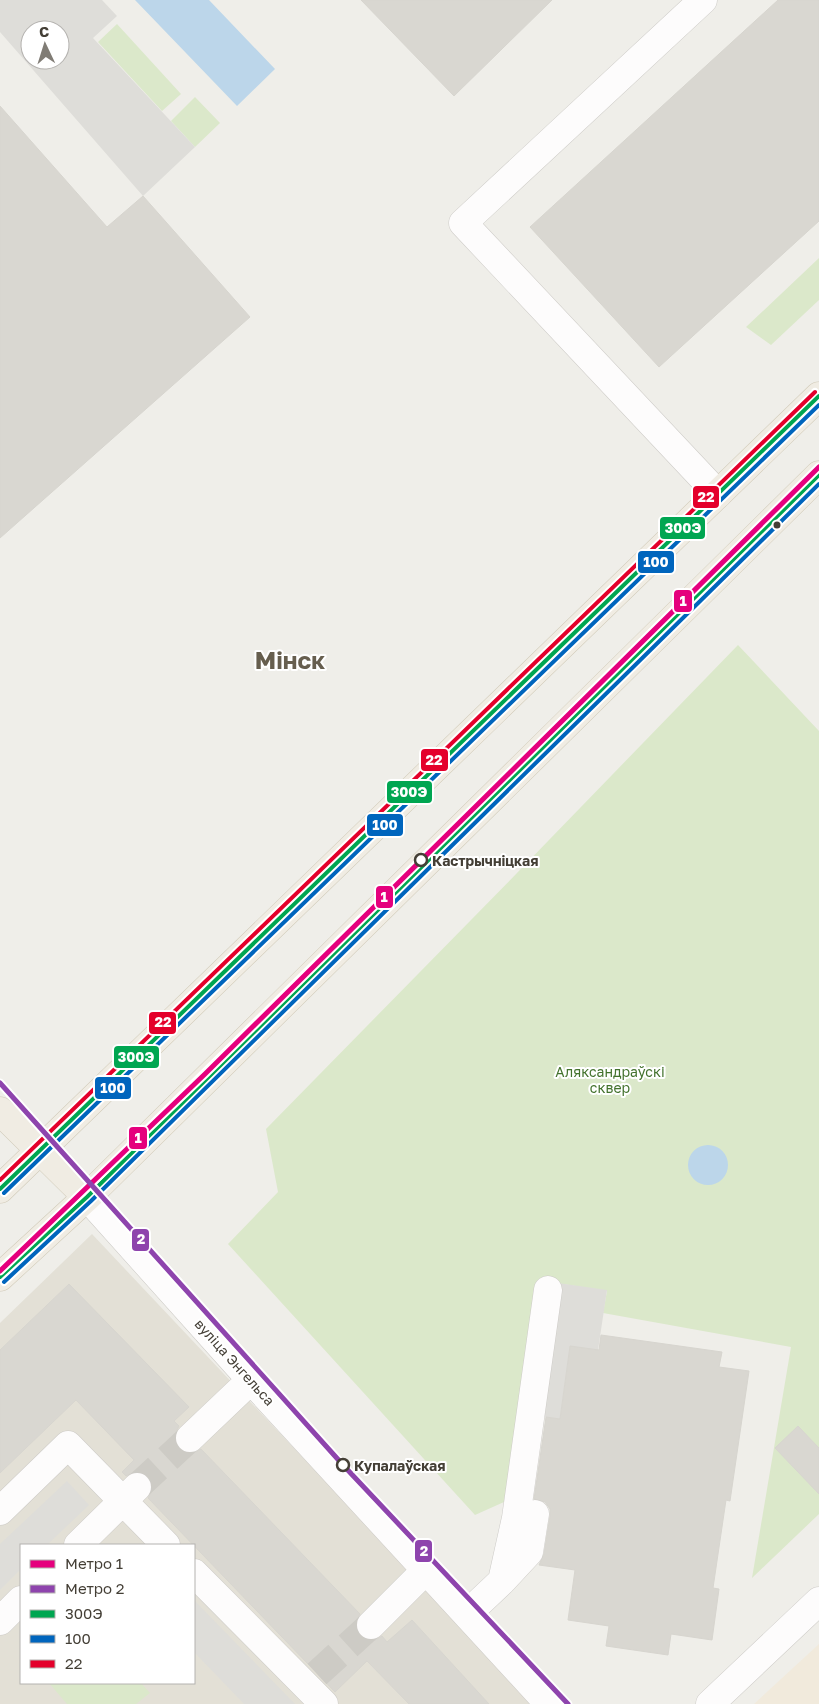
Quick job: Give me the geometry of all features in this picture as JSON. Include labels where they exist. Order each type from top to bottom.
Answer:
[{"type":"main road","points":[[0,1189],[819,396]]},
{"type":"main road","points":[[0,1277],[87,1197],[819,475]]},
{"type":"main road","name":"вуліца Энгельса","points":[[0,1111],[87,1197]]},
{"type":"street","points":[[703,0],[463,223],[718,494]]},
{"type":"street","name":"вуліца Энгельса","points":[[87,1197],[250,1380],[549,1704]]},
{"type":"street","points":[[502,1581],[516,1518],[548,1290]]},
{"type":"street","points":[[190,1438],[250,1380]]},
{"type":"street","points":[[0,1511],[68,1445],[130,1494],[165,1544]]},
{"type":"street","points":[[79,1544],[130,1494]]},
{"type":"street","points":[[467,1614],[529,1552],[535,1514]]},
{"type":"street","points":[[370,1625],[426,1570]]},
{"type":"street","points":[[195,1574],[312,1679],[324,1704]]},
{"type":"street","points":[[0,1621],[20,1601]]},
{"type":"street","points":[[710,1704],[819,1601]]},
{"type":"shaded area","points":[[0,0],[102,0],[117,16],[93,38],[195,147],[143,196],[33,70],[70,70],[70,20],[20,20],[20,55],[0,32]]},
{"type":"shaded area","points":[[92,1234],[535,1704],[0,1704],[0,1323]]},
{"type":"shaded area","points":[[537,1280],[607,1290],[598,1350],[570,1347],[560,1419],[518,1413]]},
{"type":"shaded area","points":[[67,1481],[89,1505],[48,1544],[20,1544],[20,1570],[0,1590],[0,1544]]},
{"type":"shaded area","points":[[195,1601],[295,1704],[244,1704],[195,1653]]},
{"type":"shaded area","points":[[819,1644],[819,1704],[754,1704]]},
{"type":"green space","points":[[117,24],[181,94],[162,111],[98,42]]},
{"type":"green space","points":[[195,97],[220,123],[195,147],[171,121]]},
{"type":"green space","points":[[819,258],[819,300],[771,345],[746,327]]},
{"type":"green space","name":"Аляксандраўскі сквер","points":[[738,645],[819,731],[819,1514],[752,1578],[791,1347],[603,1313],[607,1291],[537,1280],[504,1502],[475,1515],[228,1244],[278,1192],[266,1129]]},
{"type":"green space","points":[[50,1684],[142,1684],[150,1693],[136,1704],[67,1704]]},
{"type":"water","points":[[135,0],[209,0],[275,69],[237,106]]},
{"type":"water","points":[[708,1145],[722,1151],[728,1165],[722,1179],[708,1185],[694,1179],[688,1165],[694,1151]]},
{"type":"building","points":[[361,0],[552,0],[454,96]]},
{"type":"building","points":[[778,0],[819,0],[819,221],[659,367],[530,227]]},
{"type":"building","points":[[0,106],[107,227],[143,196],[250,317],[0,538]]},
{"type":"building","points":[[69,1284],[189,1407],[174,1421],[179,1426],[175,1434],[175,1442],[178,1448],[186,1453],[194,1453],[201,1449],[360,1614],[356,1621],[356,1629],[360,1636],[367,1640],[375,1640],[382,1636],[387,1642],[412,1620],[489,1704],[409,1704],[367,1661],[335,1692],[195,1547],[195,1544],[192,1544],[148,1498],[152,1491],[152,1484],[148,1476],[141,1472],[133,1472],[126,1476],[122,1472],[134,1460],[76,1400],[0,1473],[0,1350]]},
{"type":"building","points":[[601,1335],[722,1352],[719,1367],[749,1371],[730,1501],[726,1500],[713,1588],[719,1589],[712,1640],[671,1634],[668,1655],[606,1646],[609,1626],[568,1620],[575,1570],[539,1565],[544,1554],[550,1516],[550,1509],[545,1502],[534,1499],[546,1417],[560,1419],[570,1346],[599,1350]]},
{"type":"building","points":[[798,1426],[819,1448],[819,1494],[775,1448]]},
{"type":"tunnel","points":[[137,1487],[190,1438]]},
{"type":"tunnel","points":[[317,1674],[371,1625]]},
{"type":"metro line","name":"1","points":[[0,1271],[205,1074],[819,467]]},
{"type":"metro line","name":"2","points":[[0,1083],[343,1465],[568,1704]]},
{"type":"transit line","name":"22","points":[[0,1180],[815,392]]},
{"type":"transit line","name":"300Э","points":[[0,1189],[819,396]]},
{"type":"transit line","name":"100","points":[[4,1193],[819,405]]},
{"type":"transit line","name":"22","points":[[0,1269],[83,1192],[815,471]]},
{"type":"transit line","name":"300Э","points":[[0,1277],[87,1197],[819,475]]},
{"type":"transit line","name":"100","points":[[4,1282],[91,1201],[819,484]]},
{"type":"place","name":"Кастрычніцкая","points":[[421,860]]},
{"type":"place","name":"Купалаўская","points":[[343,1465]]},
{"type":"district","name":"Мінск","points":[[290,659]]}]
